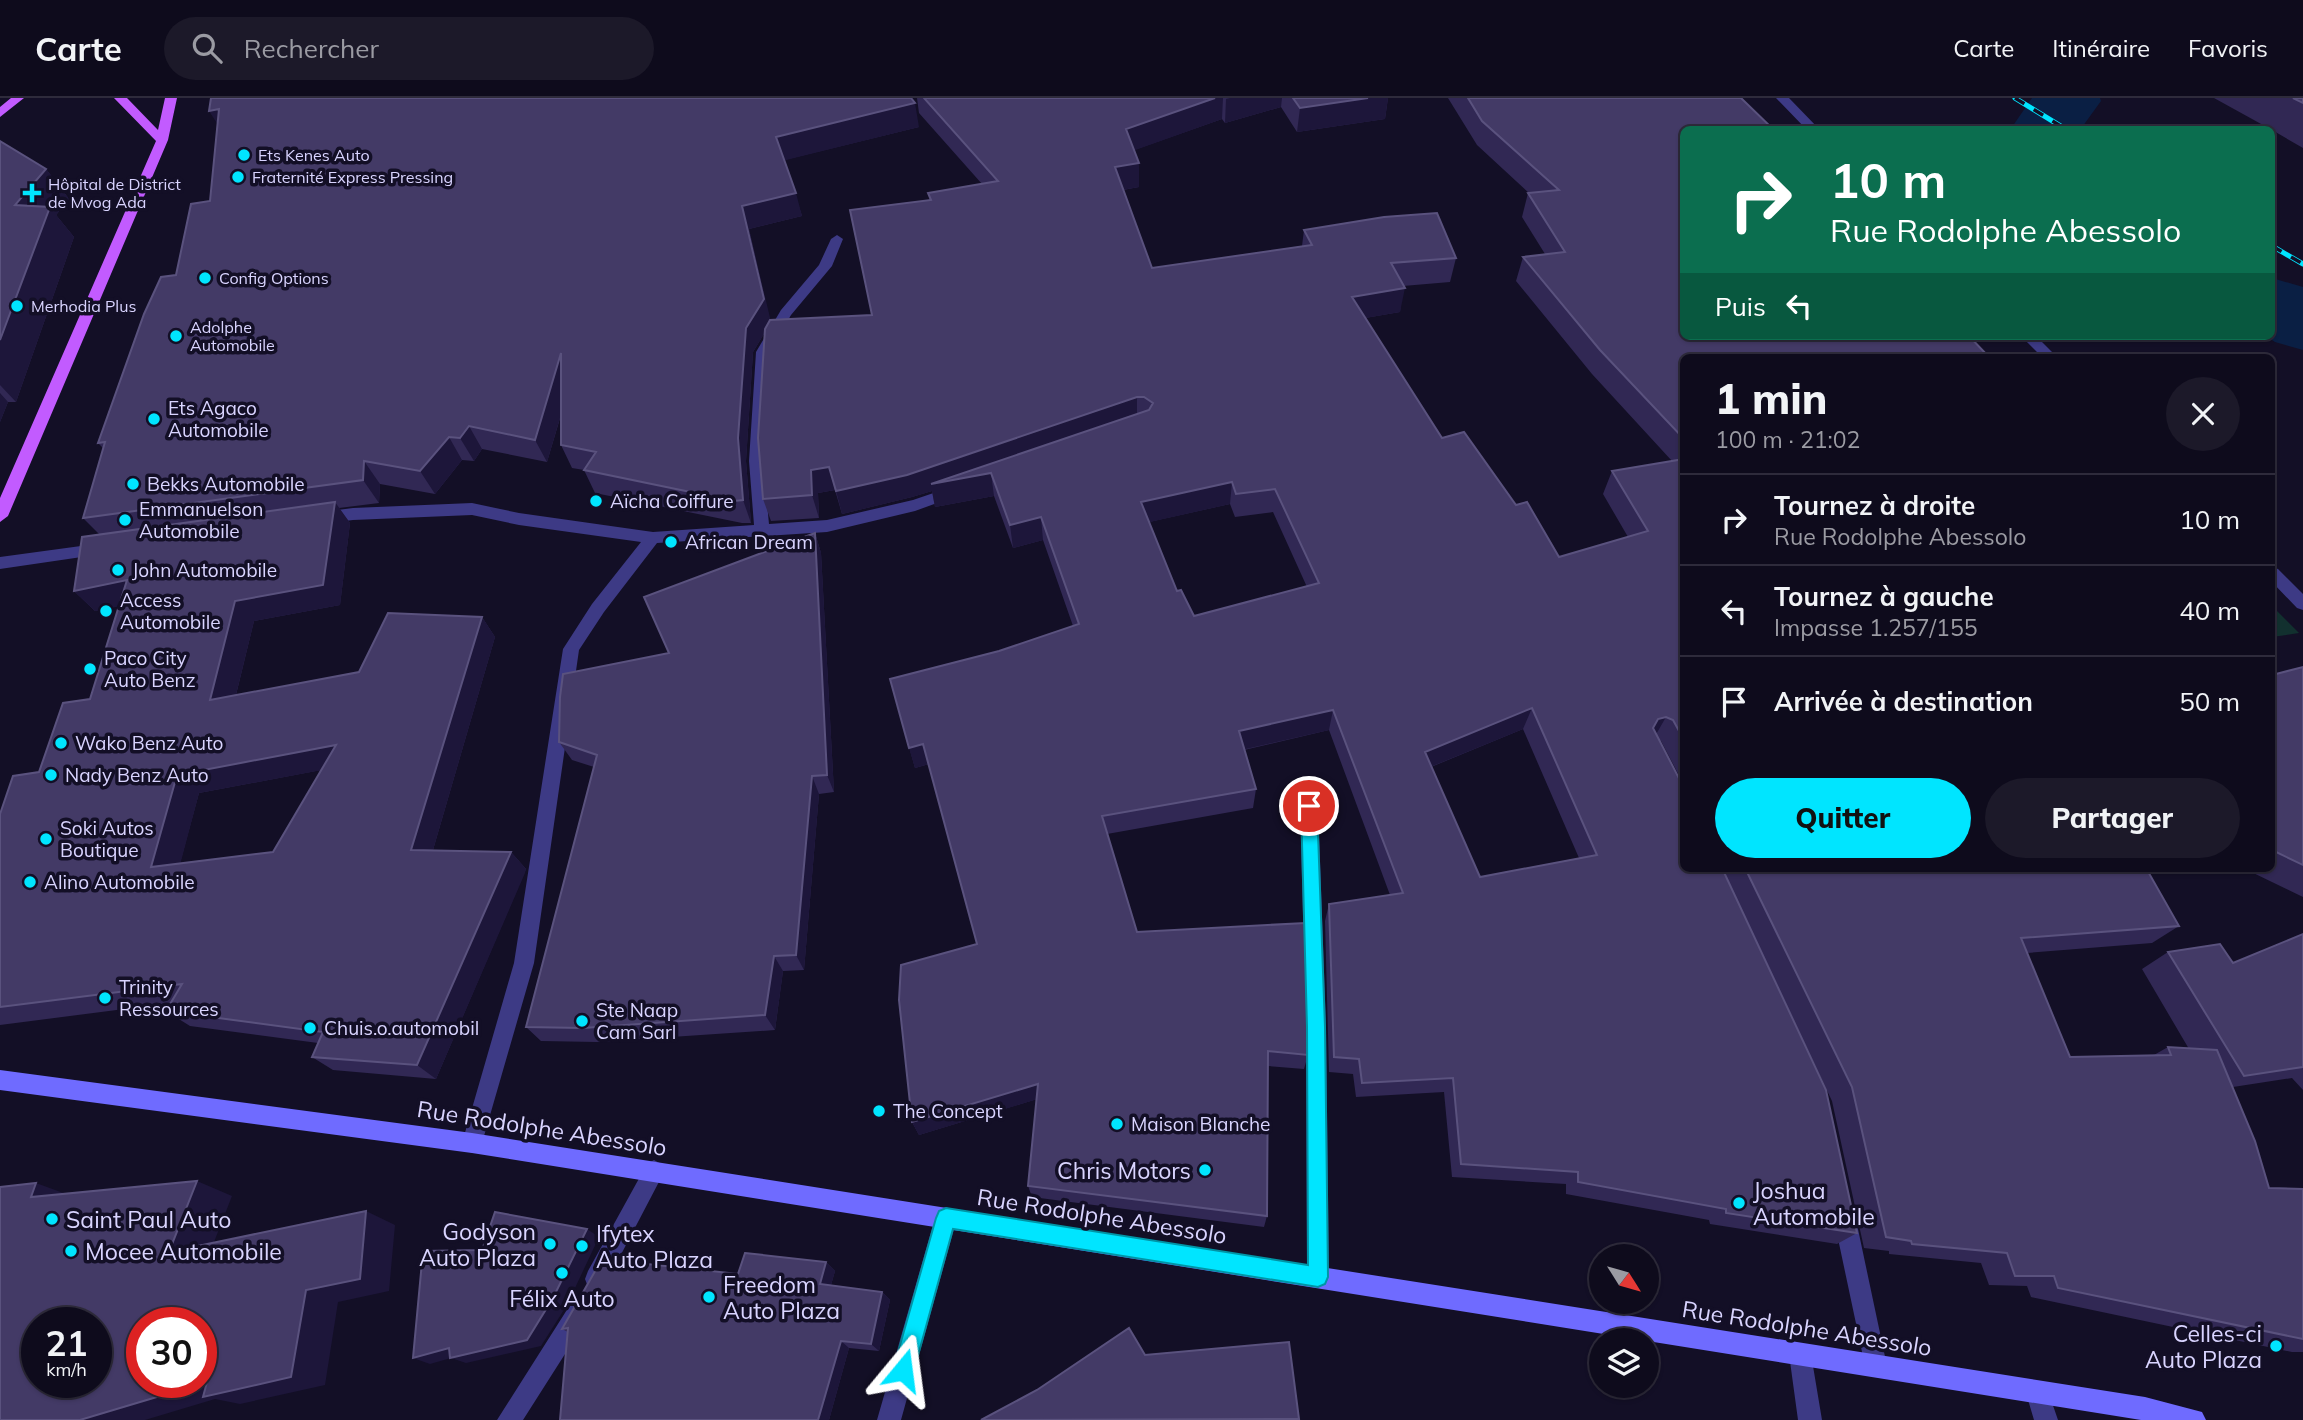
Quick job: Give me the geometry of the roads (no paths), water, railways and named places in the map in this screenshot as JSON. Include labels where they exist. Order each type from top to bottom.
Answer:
[{"type":"main road","points":[[0,113],[18,98]]},
{"type":"main road","points":[[120,98],[162,140]]},
{"type":"main road","points":[[0,516],[162,140],[171,98]]},
{"type":"main road","name":"Rue Rodolphe Abessolo","points":[[0,1080],[472,1143],[654,1171],[1876,1366],[2194,1420]]},
{"type":"street","points":[[1782,98],[1810,126]]},
{"type":"street","points":[[762,532],[757,461],[763,352],[786,313],[825,266],[837,239]]},
{"type":"street","points":[[2032,340],[2047,354]]},
{"type":"street","points":[[299,521],[354,514],[472,509],[519,519],[653,538],[827,526],[915,505],[971,485]]},
{"type":"street","points":[[472,1143],[524,963],[571,649],[598,608],[653,538]]},
{"type":"street","points":[[0,563],[122,546]]},
{"type":"street","points":[[2275,576],[2303,604]]},
{"type":"street","points":[[1309,806],[1316,1027],[1318,1277]]},
{"type":"street","points":[[509,1420],[577,1314],[654,1171]]},
{"type":"street","points":[[1840,1194],[1876,1366]]},
{"type":"street","points":[[889,1420],[946,1218]]},
{"type":"street","points":[[1800,1354],[1810,1420]]},
{"type":"street","points":[[2038,1393],[2046,1420]]},
{"type":"waterway","points":[[2047,126],[2067,101],[2066,98]]},
{"type":"waterway","points":[[2275,305],[2303,324]]},
{"type":"railway","points":[[2015,98],[2060,126]]},
{"type":"railway","points":[[2275,248],[2303,264]]},
{"type":"place","name":"Ets Kenes Auto","points":[[244,155]]},
{"type":"place","name":"Fraternité Express Pressing","points":[[238,177]]},
{"type":"place","name":"Hôpital de District de Mvog Ada","points":[[32,193]]},
{"type":"place","name":"Config Options","points":[[205,278]]},
{"type":"place","name":"Merhodia Plus","points":[[17,306]]},
{"type":"place","name":"Adolphe Automobile","points":[[176,336]]},
{"type":"place","name":"Ets Agaco Automobile","points":[[154,419]]},
{"type":"place","name":"Bekks Automobile","points":[[133,484]]},
{"type":"place","name":"Aïcha Coiffure","points":[[596,501]]},
{"type":"place","name":"Emmanuelson Automobile","points":[[125,520]]},
{"type":"place","name":"African Dream","points":[[671,542]]},
{"type":"place","name":"John Automobile","points":[[118,570]]},
{"type":"place","name":"Access Automobile","points":[[106,611]]},
{"type":"place","name":"Paco City Auto Benz","points":[[90,669]]},
{"type":"place","name":"Wako Benz Auto","points":[[61,743]]},
{"type":"place","name":"Nady Benz Auto","points":[[51,775]]},
{"type":"place","name":"Soki Autos Boutique","points":[[46,839]]},
{"type":"place","name":"Alino Automobile","points":[[30,882]]},
{"type":"place","name":"Trinity Ressources","points":[[105,998]]},
{"type":"place","name":"Ste Naap Cam Sarl","points":[[582,1021]]},
{"type":"place","name":"Chuis.o.automobil","points":[[310,1028]]},
{"type":"place","name":"The Concept","points":[[879,1111]]},
{"type":"place","name":"Maison Blanche","points":[[1117,1124]]},
{"type":"place","name":"Chris Motors","points":[[1205,1170]]},
{"type":"place","name":"Joshua Automobile","points":[[1739,1203]]},
{"type":"place","name":"Saint Paul Auto","points":[[52,1219]]},
{"type":"place","name":"Godyson Auto Plaza","points":[[550,1244]]},
{"type":"place","name":"Ifytex Auto Plaza","points":[[582,1246]]},
{"type":"place","name":"Mocee Automobile","points":[[71,1251]]},
{"type":"place","name":"Félix Auto","points":[[562,1273]]},
{"type":"place","name":"Freedom Auto Plaza","points":[[709,1297]]},
{"type":"place","name":"Celles-ci Auto Plaza","points":[[2276,1346]]}]
